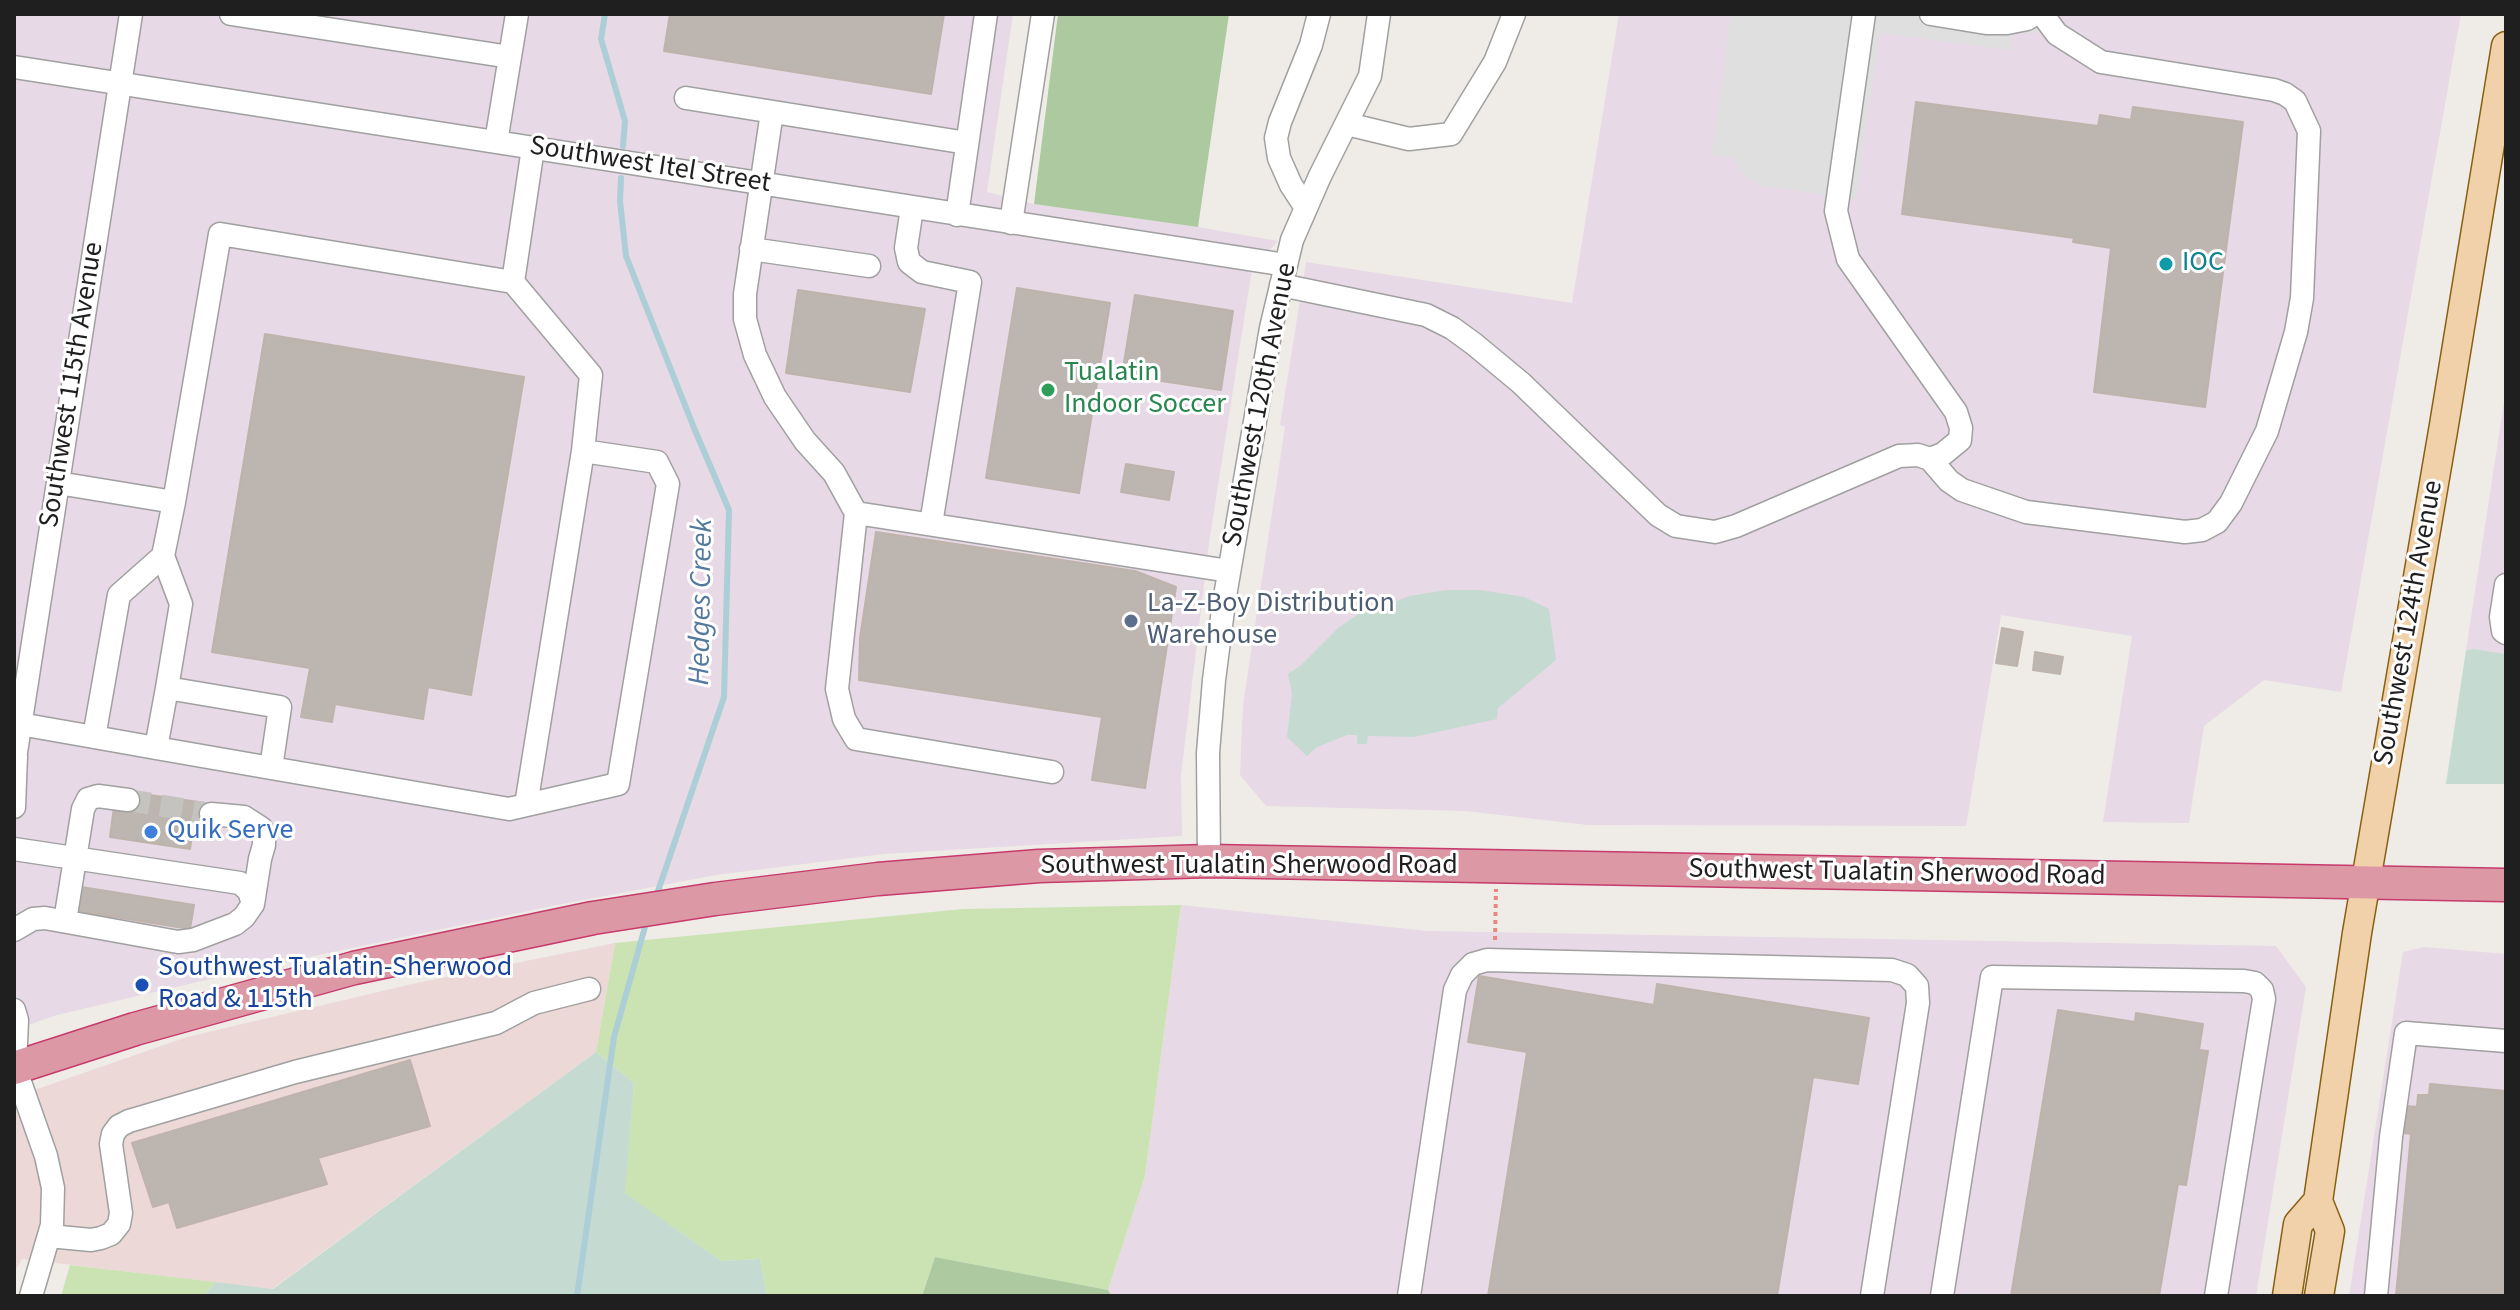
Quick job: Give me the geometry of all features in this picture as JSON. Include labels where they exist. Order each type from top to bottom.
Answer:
[{"type":"highway","name":"Southwest Tualatin Sherwood Road","points":[[14,1067],[135,1029],[354,968],[593,918],[878,879],[1039,866],[1209,861],[2506,885]]},
{"type":"main road","name":"Southwest 124th Avenue","points":[[2319,1296],[2330,1231],[2318,1201],[2365,882],[2442,440],[2506,46]]},
{"type":"main road","name":"Southwest 124th Avenue","points":[[2287,1296],[2298,1224],[2318,1201]]},
{"type":"street","name":"Southwest 115th Avenue","points":[[14,807],[17,724],[131,14]]},
{"type":"street","points":[[231,14],[510,57]]},
{"type":"street","points":[[496,142],[517,14]]},
{"type":"street","points":[[957,215],[986,14]]},
{"type":"street","points":[[1011,223],[1043,14]]},
{"type":"street","points":[[1306,208],[1279,158],[1276,138],[1311,45],[1319,14]]},
{"type":"street","name":"Southwest 120th Avenue","points":[[1209,861],[1209,738],[1214,680],[1229,571],[1271,328],[1292,240],[1370,76],[1379,14]]},
{"type":"street","points":[[1347,124],[1409,139],[1451,134],[1495,62],[1514,14]]},
{"type":"street","points":[[1864,14],[1836,211],[1848,259],[1956,412],[1961,428],[1960,440],[1943,454],[1930,459],[1949,481],[1962,490],[2026,512],[2185,532],[2202,530],[2217,522],[2231,503],[2267,431],[2296,332],[2303,283],[2309,131],[2295,101],[2285,94],[2101,62],[2057,34],[2042,14]]},
{"type":"street","points":[[1931,14],[1986,23],[2007,23],[2035,14]]},
{"type":"street","name":"Southwest Itel Street","points":[[14,67],[1011,223],[1284,275],[1426,315],[1452,328],[1521,383],[1658,515],[1676,526],[1715,532],[1790,505],[1899,456],[1918,455],[1930,459]]},
{"type":"street","points":[[686,98],[967,143]]},
{"type":"street","points":[[772,112],[745,294],[745,319],[755,355],[775,397],[805,441],[834,473],[856,513],[837,689],[844,719],[856,739],[1052,772]]},
{"type":"street","points":[[513,282],[533,148]]},
{"type":"street","points":[[912,208],[906,248],[909,262],[922,272],[970,282],[931,524]]},
{"type":"street","points":[[156,748],[181,604],[163,556],[220,234],[513,282],[591,375],[583,451],[526,805]]},
{"type":"street","points":[[751,249],[869,266]]},
{"type":"street","points":[[17,724],[509,809],[618,784],[668,484],[657,462],[583,451]]},
{"type":"street","points":[[58,483],[174,502]]},
{"type":"street","points":[[856,513],[1229,571]]},
{"type":"street","points":[[94,737],[119,595],[163,556]]},
{"type":"street","points":[[2506,585],[2501,617],[2506,633]]},
{"type":"street","points":[[167,688],[280,707],[271,768]]},
{"type":"street","points":[[65,921],[83,809],[88,799],[98,796],[128,800]]},
{"type":"street","points":[[14,930],[33,919],[45,918],[178,942],[193,940],[235,924],[253,904],[264,834],[261,828],[244,817],[211,814]]},
{"type":"street","points":[[14,849],[240,883],[249,891],[253,904]]},
{"type":"street","points":[[1409,1296],[1455,990],[1462,975],[1473,964],[1492,960],[1892,970],[1907,975],[1917,986],[1918,1003],[1872,1296]]},
{"type":"street","points":[[1942,1296],[1992,977],[2244,981],[2255,983],[2262,990],[2264,999],[2216,1296]]},
{"type":"street","points":[[49,1236],[91,1240],[111,1234],[119,1224],[121,1213],[111,1144],[119,1126],[129,1121],[295,1072],[496,1023],[534,1003],[589,989]]},
{"type":"street","points":[[14,1010],[17,1020],[14,1067],[50,1172],[53,1204],[49,1236],[31,1296]]},
{"type":"street","points":[[2376,1296],[2391,1137],[2406,1033],[2506,1041]]},
{"type":"path","points":[[1492,960],[1496,867]]},
{"type":"shaded area","points":[[14,14],[1013,14],[987,192],[1034,204],[1278,241],[1252,269],[1209,543],[1181,775],[1182,836],[884,854],[716,875],[257,968],[57,1015],[14,1030]]},
{"type":"shaded area","points":[[1619,14],[2461,14],[2341,692],[2264,680],[2204,726],[2189,823],[2103,822],[2132,636],[2001,615],[1966,826],[1588,825],[1465,811],[1266,806],[1240,775],[1243,705],[1285,427],[1280,425],[1306,262],[1572,303]]},
{"type":"shaded area","points":[[1731,14],[2056,14],[2056,17],[2044,29],[2013,34],[2011,50],[1880,33],[1856,199],[1762,186],[1747,178],[1733,158],[1712,155]]},
{"type":"shaded area","points":[[2506,389],[2506,654],[2466,650]]},
{"type":"shaded area","points":[[1181,905],[1428,931],[2276,946],[2306,987],[2256,1296],[1112,1296],[1108,1290],[1145,1176]]},
{"type":"shaded area","points":[[615,943],[596,1052],[272,1289],[22,1259],[14,1273],[14,1097],[187,1037],[412,984]]},
{"type":"shaded area","points":[[2424,947],[2506,954],[2506,1296],[2349,1296],[2403,952]]},
{"type":"green space","points":[[1058,14],[1229,14],[1198,227],[1034,204]]},
{"type":"green space","points":[[1446,590],[1481,590],[1524,597],[1549,609],[1556,660],[1498,708],[1497,719],[1414,737],[1368,736],[1367,744],[1357,744],[1357,735],[1347,735],[1317,747],[1307,756],[1287,737],[1292,694],[1288,674],[1338,628],[1360,613],[1410,596]]},
{"type":"green space","points":[[2466,650],[2506,654],[2506,784],[2446,784]]},
{"type":"green space","points":[[1181,905],[1145,1176],[1108,1290],[935,1257],[922,1296],[767,1296],[760,1259],[721,1261],[624,1193],[634,1083],[596,1052],[615,943],[963,909]]},
{"type":"green space","points":[[596,1052],[634,1083],[625,1193],[721,1261],[760,1259],[767,1296],[203,1296],[216,1282],[273,1289]]},
{"type":"green space","points":[[935,1257],[1108,1290],[1112,1296],[922,1296]]},
{"type":"green space","points":[[70,1265],[216,1282],[203,1296],[61,1296]]},
{"type":"building","points":[[670,14],[944,14],[931,94],[664,51]]},
{"type":"building","name":"IOC","points":[[1916,102],[2098,126],[2100,115],[2131,120],[2133,107],[2243,122],[2205,407],[2094,392],[2111,248],[2073,242],[2074,238],[1902,214]]},
{"type":"building","name":"Tualatin Indoor Soccer","points":[[1017,288],[1110,303],[1079,493],[986,478]]},
{"type":"building","points":[[798,290],[925,309],[910,392],[786,373]]},
{"type":"building","points":[[1135,295],[1233,311],[1221,390],[1122,375]]},
{"type":"building","points":[[265,334],[524,377],[471,695],[428,687],[423,719],[335,704],[332,722],[301,717],[310,668],[212,652]]},
{"type":"building","points":[[1126,464],[1174,472],[1169,500],[1121,492]]},
{"type":"building","points":[[876,532],[1135,571],[1176,587],[1145,788],[1092,780],[1102,717],[859,680],[860,638]]},
{"type":"building","points":[[2002,628],[2023,632],[2017,666],[1996,663]]},
{"type":"building","points":[[2035,652],[2063,657],[2060,674],[2033,670]]},
{"type":"building","points":[[129,792],[212,804],[208,830],[193,828],[190,849],[110,837],[114,807]]},
{"type":"building","points":[[75,886],[194,905],[190,929],[71,910]]},
{"type":"building","points":[[1479,976],[1654,1005],[1657,984],[1869,1018],[1858,1084],[1813,1077],[1777,1296],[1488,1296],[1527,1052],[1468,1042]]},
{"type":"building","points":[[2058,1010],[2135,1022],[2136,1013],[2203,1024],[2199,1050],[2208,1051],[2186,1185],[2178,1184],[2159,1296],[2011,1296]]},
{"type":"building","points":[[410,1060],[430,1126],[318,1158],[327,1184],[177,1228],[169,1202],[153,1207],[132,1143]]},
{"type":"building","points":[[2430,1084],[2506,1091],[2506,1296],[2396,1296],[2411,1134],[2403,1133],[2406,1106],[2417,1107],[2418,1095],[2429,1095]]},
{"type":"waterway","name":"Hedges Creek","points":[[605,14],[601,39],[625,121],[623,146]]},
{"type":"waterway","name":"Hedges Creek","points":[[621,178],[620,201],[626,256],[729,510],[724,697],[658,891]]},
{"type":"waterway","name":"Hedges Creek","points":[[577,1296],[614,1037],[645,927]]},
{"type":"tunnel","points":[[128,800],[211,814]]},
{"type":"place","name":"IOC","points":[[2166,264]]},
{"type":"place","name":"Tualatin Indoor Soccer","points":[[1048,390]]},
{"type":"place","name":"La-Z-Boy Distribution Warehouse","points":[[1131,621]]},
{"type":"place","name":"Quik Serve","points":[[151,832]]},
{"type":"place","name":"Southwest Tualatin-Sherwood Road & 115th","points":[[142,985]]}]
